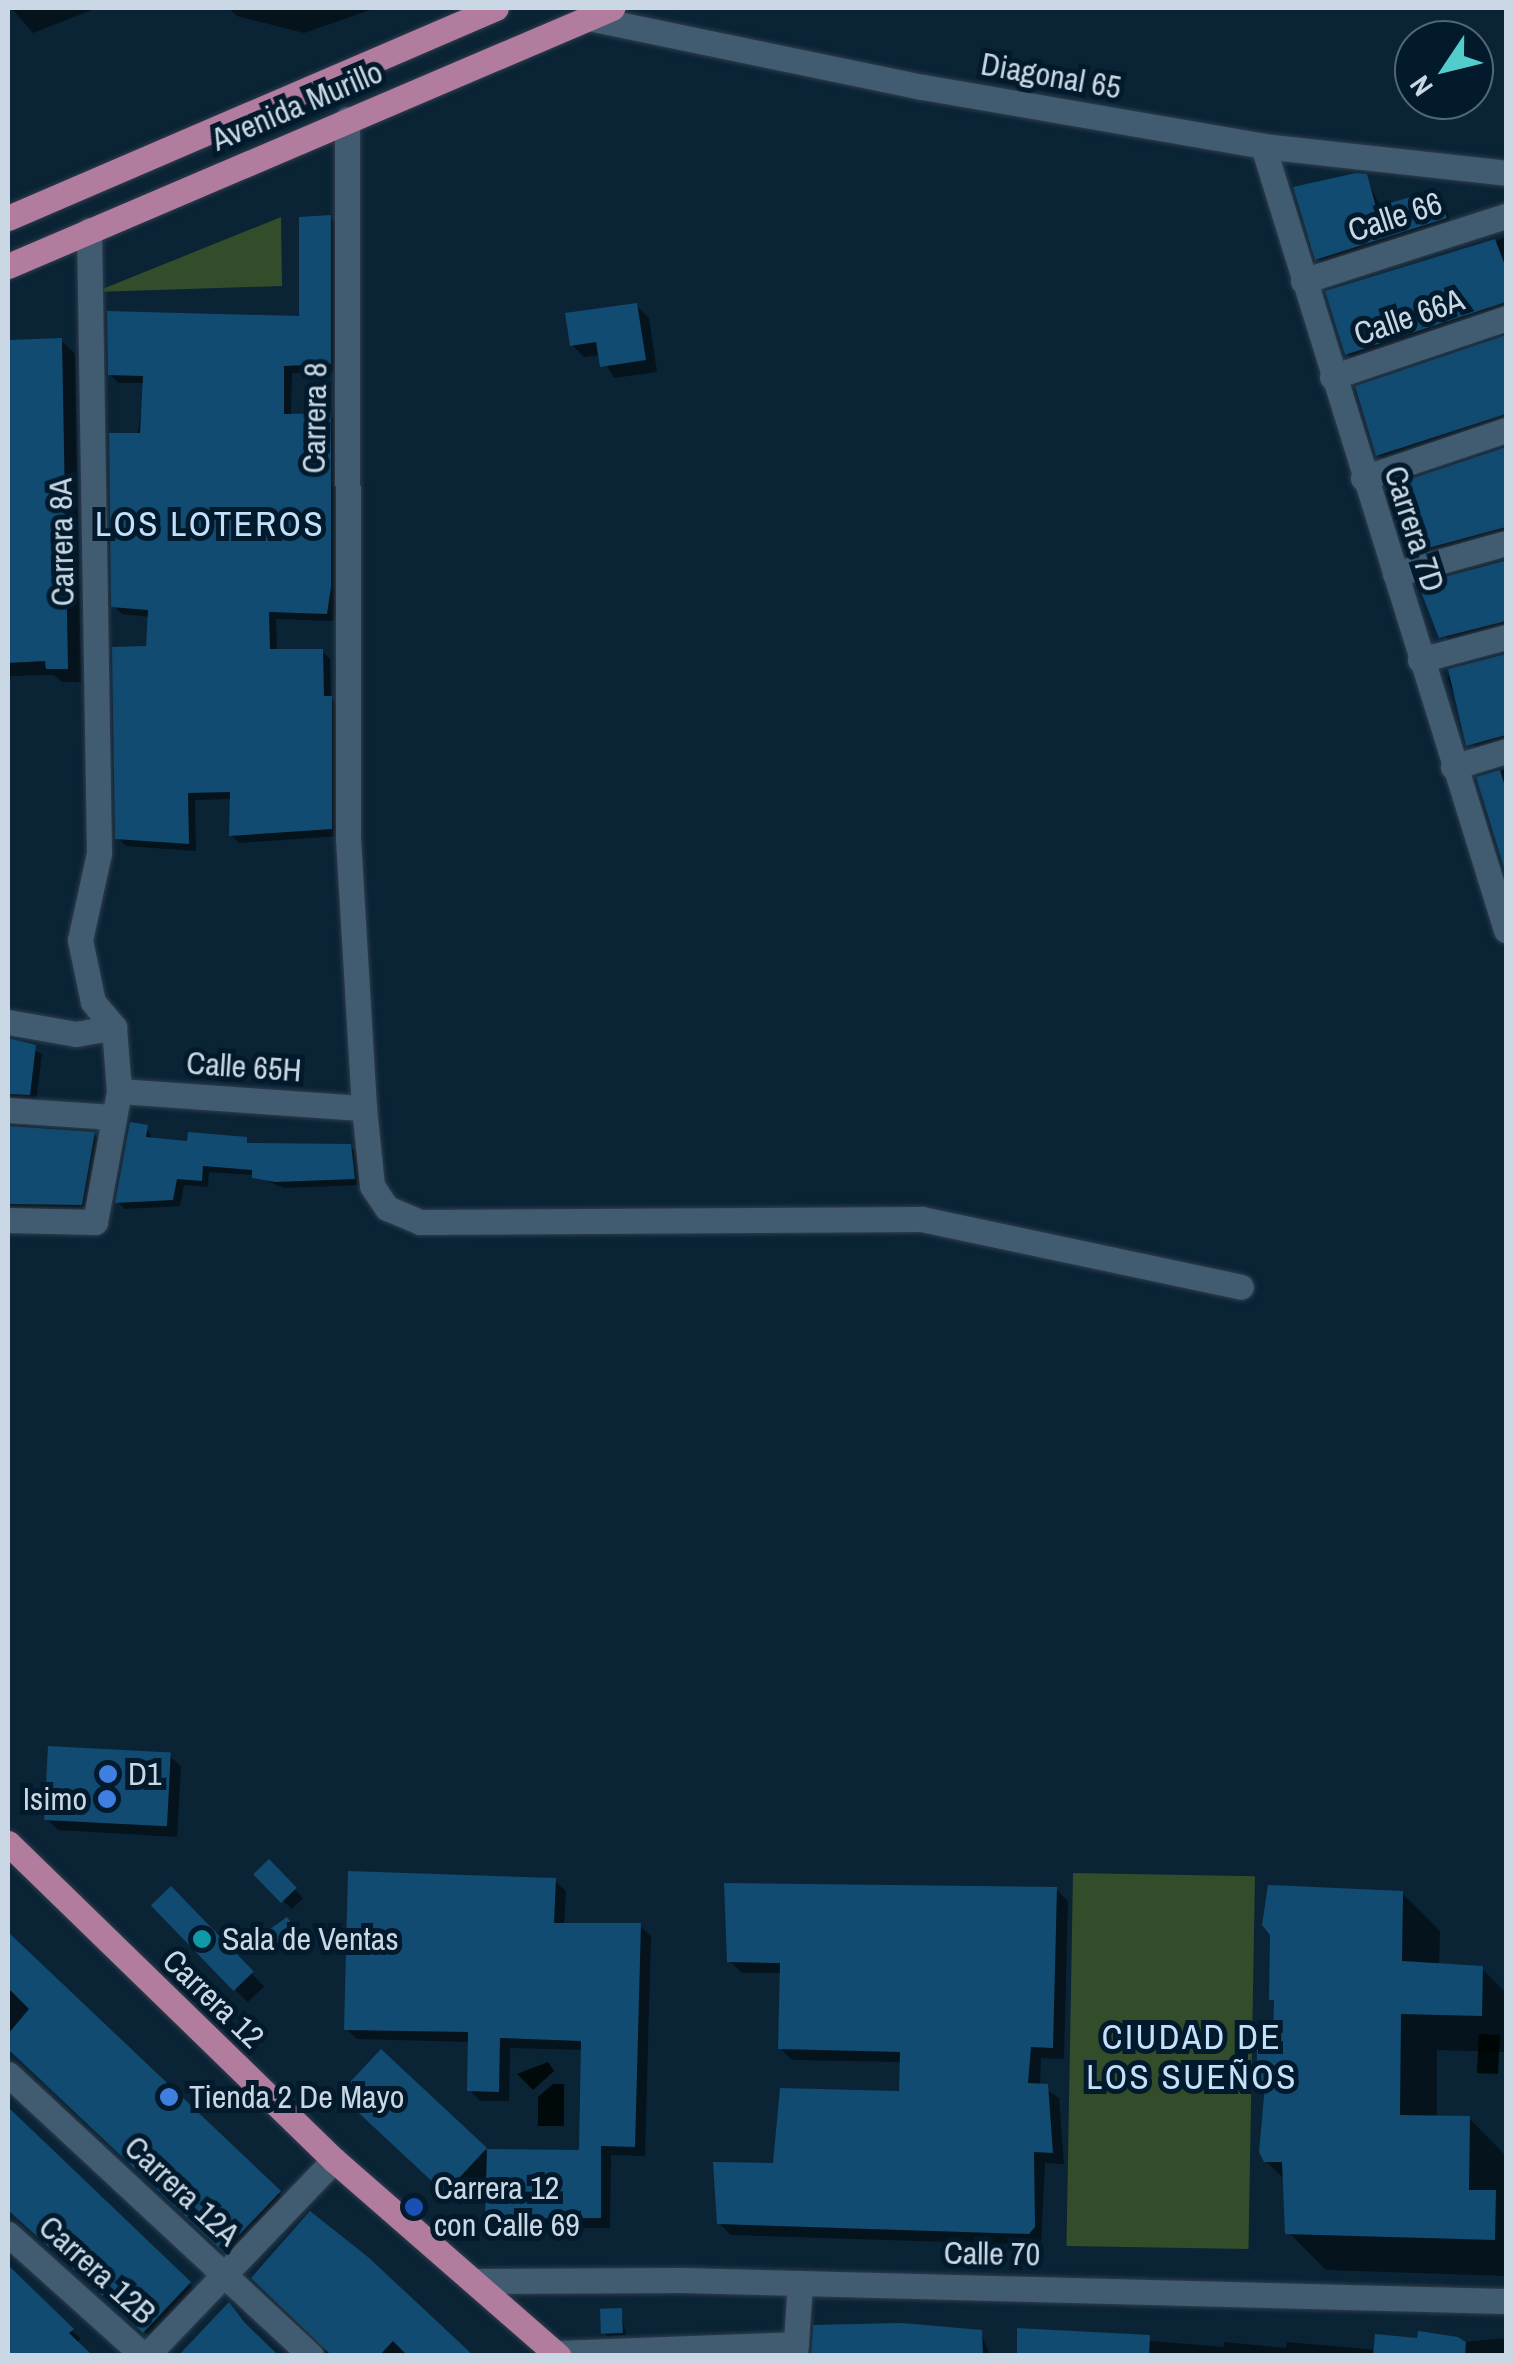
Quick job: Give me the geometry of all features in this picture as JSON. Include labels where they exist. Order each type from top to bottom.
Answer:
[{"type":"main road","name":"Avenida Murillo","points":[[8,218],[496,8]]},
{"type":"main road","name":"Avenida Murillo","points":[[8,266],[601,13]]},
{"type":"main road","name":"Carrera 12","points":[[8,1843],[334,2160],[557,2354]]},
{"type":"street","name":"Diagonal 65","points":[[601,13],[922,87],[1263,146],[1506,172]]},
{"type":"street","name":"Carrera 8","points":[[346,120],[348,838],[372,1186],[387,1208],[420,1222],[922,1219],[1241,1287]]},
{"type":"street","name":"Carrera 7D","points":[[1263,146],[1453,767],[1497,868],[1506,930]]},
{"type":"street","name":"Calle 66","points":[[1303,281],[1506,216]]},
{"type":"street","name":"Carrera 8A","points":[[89,230],[99,854],[80,940],[93,1002],[114,1027]]},
{"type":"street","name":"Calle 66A","points":[[1332,377],[1506,318]]},
{"type":"street","points":[[1363,478],[1506,430]]},
{"type":"street","points":[[1395,574],[1506,543]]},
{"type":"street","points":[[1420,660],[1506,638]]},
{"type":"street","points":[[1453,767],[1506,751]]},
{"type":"street","points":[[8,1022],[76,1034],[114,1027],[119,1091],[96,1222],[8,1220]]},
{"type":"street","name":"Calle 65H","points":[[119,1091],[364,1108]]},
{"type":"street","points":[[8,1110],[113,1117]]},
{"type":"street","name":"Carrera 12A","points":[[8,2074],[311,2356]]},
{"type":"street","points":[[145,2356],[334,2160]]},
{"type":"street","name":"Carrera 12B","points":[[8,2234],[145,2356]]},
{"type":"street","name":"Calle 70","points":[[476,2281],[800,2283],[1506,2301]]},
{"type":"street","points":[[557,2354],[796,2350],[800,2283]]},
{"type":"green space","points":[[281,217],[282,286],[95,292]]},
{"type":"green space","points":[[1073,1873],[1255,1876],[1248,2249],[1066,2246]]},
{"type":"shaded area","points":[[1479,2034],[1500,2035],[1498,2074],[1477,2073]]},
{"type":"shaded area","points":[[548,2062],[554,2071],[533,2090],[517,2074]]},
{"type":"shaded area","points":[[553,2084],[564,2084],[564,2126],[538,2126],[538,2097]]},
{"type":"building","points":[[1367,174],[1376,207],[1438,189],[1447,218],[1315,260],[1293,187]]},
{"type":"building","points":[[331,215],[331,364],[284,366],[284,414],[331,413],[331,587],[327,614],[269,612],[270,649],[323,649],[324,696],[332,696],[332,829],[229,836],[230,792],[188,793],[189,844],[115,839],[112,647],[146,646],[148,610],[111,607],[109,433],[140,433],[143,376],[108,375],[107,311],[299,316],[299,217]]},
{"type":"building","points":[[1495,239],[1506,268],[1506,302],[1345,355],[1325,291]]},
{"type":"building","points":[[637,303],[646,360],[600,367],[596,342],[570,346],[565,313]]},
{"type":"building","points":[[1506,335],[1506,414],[1376,456],[1355,386]]},
{"type":"building","points":[[62,338],[68,669],[46,669],[45,661],[8,663],[8,350],[9,340]]},
{"type":"building","points":[[1506,447],[1506,527],[1406,554],[1386,487]]},
{"type":"building","points":[[1504,561],[1506,621],[1439,638],[1418,584]]},
{"type":"building","points":[[1506,654],[1506,735],[1466,746],[1448,669]]},
{"type":"building","points":[[1500,770],[1506,790],[1506,874],[1476,777]]},
{"type":"building","points":[[8,1038],[36,1045],[30,1095],[8,1094]]},
{"type":"building","points":[[130,1122],[148,1125],[146,1137],[187,1141],[188,1132],[247,1137],[247,1143],[351,1144],[355,1179],[275,1182],[252,1178],[252,1170],[203,1166],[202,1181],[177,1179],[173,1200],[115,1203]]},
{"type":"building","points":[[8,1126],[95,1132],[82,1205],[8,1204]]},
{"type":"building","points":[[48,1746],[171,1752],[167,1826],[44,1820]]},
{"type":"building","points":[[269,1859],[297,1888],[281,1903],[253,1874]]},
{"type":"building","points":[[348,1871],[556,1878],[554,1923],[641,1923],[635,2147],[601,2146],[601,2218],[485,2219],[487,2149],[579,2150],[581,2041],[500,2038],[499,2092],[467,2091],[468,2032],[344,2030]]},
{"type":"building","points":[[724,1883],[1057,1887],[1053,2048],[1031,2047],[1028,2083],[1048,2084],[1053,2153],[1034,2152],[1035,2227],[1029,2234],[717,2224],[713,2162],[773,2163],[780,2088],[899,2091],[900,2052],[778,2049],[780,1963],[727,1962]]},
{"type":"building","points":[[1268,1885],[1403,1891],[1402,1961],[1483,1966],[1482,2016],[1401,2014],[1400,2115],[1470,2116],[1469,2190],[1496,2190],[1495,2240],[1285,2234],[1282,2162],[1264,2162],[1259,2152],[1265,2085],[1257,2076],[1257,2044],[1263,2035],[1273,2035],[1270,1935],[1262,1925]]},
{"type":"building","name":"Sala de Ventas","points":[[171,1886],[254,1972],[234,1991],[151,1905]]},
{"type":"building","points":[[287,1917],[299,1934],[278,1949],[266,1932]]},
{"type":"building","points":[[8,1932],[281,2191],[223,2252],[8,2049],[8,2034],[29,2009],[8,1988]]},
{"type":"building","points":[[381,2049],[487,2148],[445,2193],[339,2094]]},
{"type":"building","points":[[8,2107],[191,2282],[143,2333],[8,2210]]},
{"type":"building","points":[[310,2211],[368,2257],[474,2356],[408,2356],[393,2341],[379,2356],[332,2356],[251,2278]]},
{"type":"building","points":[[8,2265],[74,2329],[69,2333],[93,2356],[8,2356]]},
{"type":"building","points":[[229,2302],[279,2356],[178,2356]]},
{"type":"building","points":[[622,2308],[623,2333],[601,2334],[600,2309]]},
{"type":"building","points":[[902,2323],[982,2330],[983,2356],[811,2356],[813,2325]]},
{"type":"building","points":[[1017,2328],[1150,2335],[1149,2356],[1017,2356]]},
{"type":"building","points":[[1418,2331],[1458,2337],[1466,2342],[1465,2356],[1373,2356],[1375,2334],[1417,2338]]},
{"type":"place","name":"D1","points":[[108,1774]]},
{"type":"place","name":"Isimo","points":[[107,1799]]},
{"type":"place","name":"Sala de Ventas","points":[[202,1939]]},
{"type":"place","name":"Tienda 2 De Mayo","points":[[169,2097]]},
{"type":"place","name":"Carrera 12 con Calle 69","points":[[414,2207]]},
{"type":"district","name":"LOS LOTEROS","points":[[210,524]]},
{"type":"district","name":"CIUDAD DE LOS SUEÑOS","points":[[1192,2057]]}]
